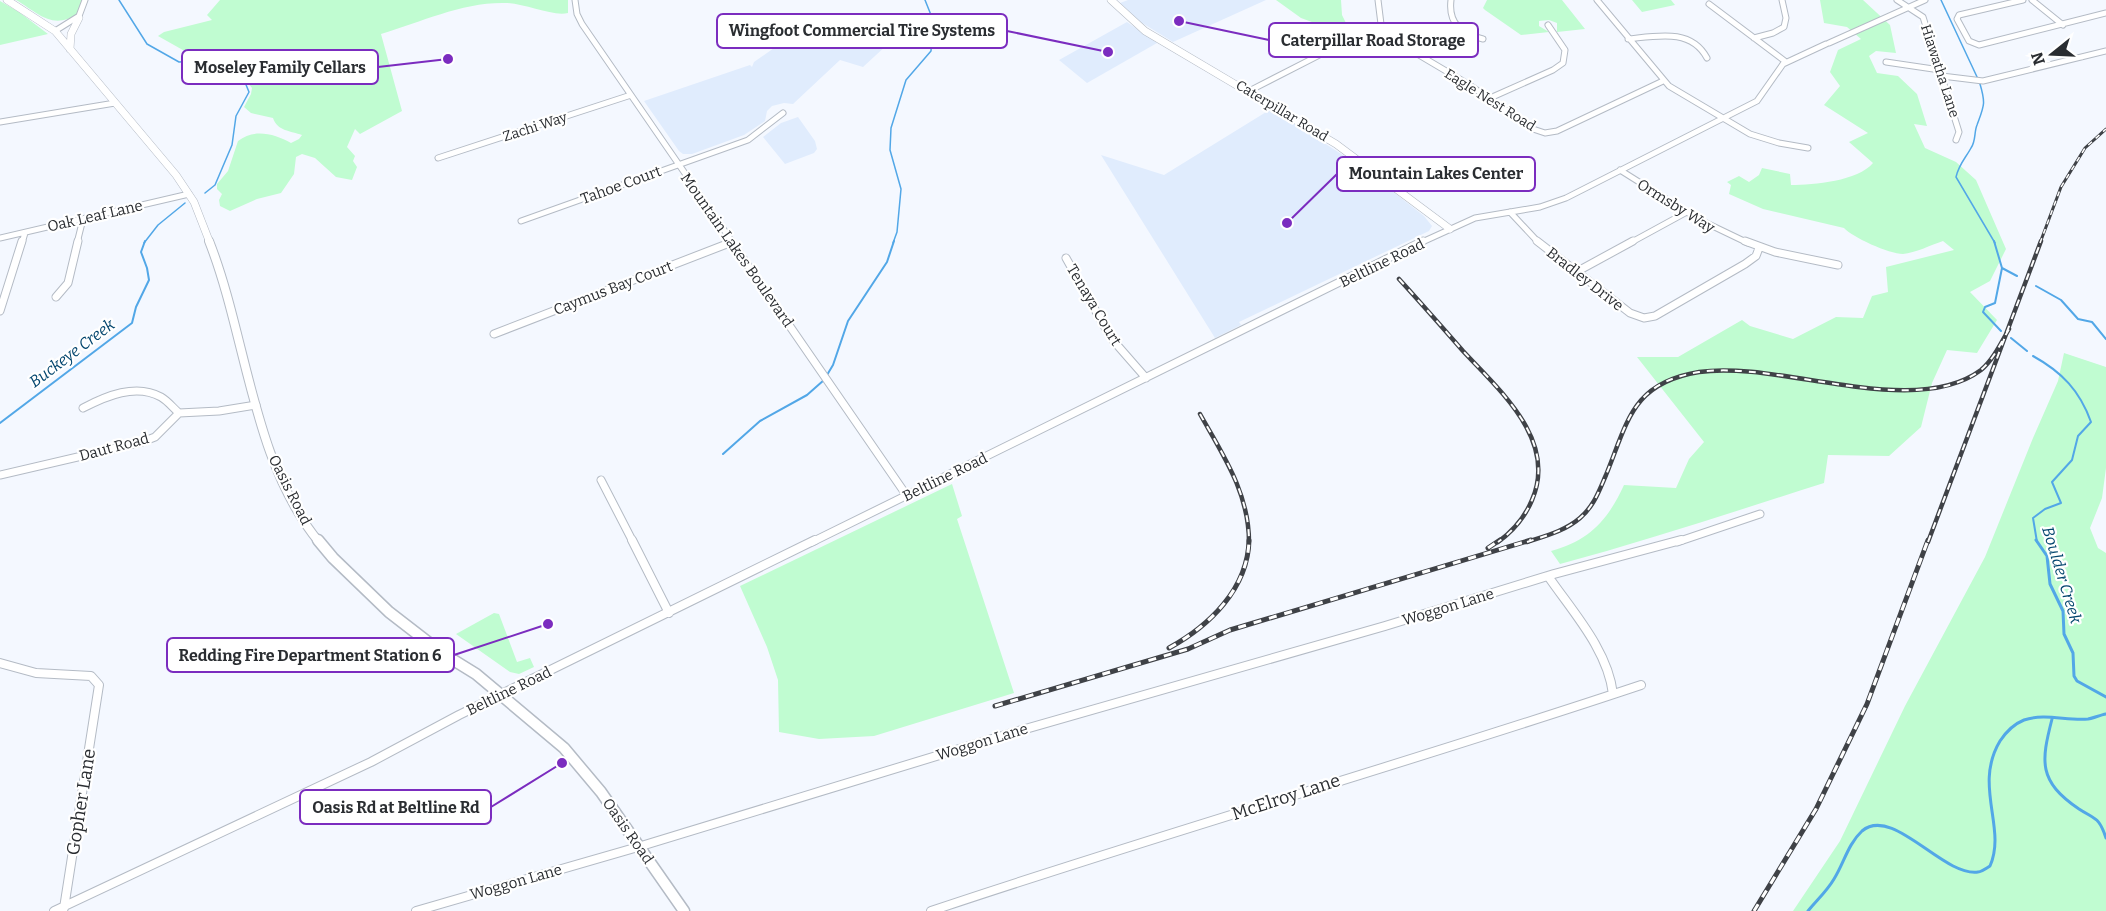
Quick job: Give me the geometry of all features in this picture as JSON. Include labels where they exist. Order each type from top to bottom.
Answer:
[{"type":"main road","name":"Oasis Road","points":[[7,0],[40,19],[55,31],[171,169],[189,194],[214,253],[256,405],[281,478],[294,505],[333,558],[389,612],[442,653],[476,674],[552,737],[577,762],[684,911]]},
{"type":"main road","name":"Caterpillar Road","points":[[1111,0],[1145,31],[1345,150],[1450,229]]},
{"type":"main road","points":[[70,49],[72,30],[79,18]]},
{"type":"street","points":[[55,31],[79,18],[84,11],[85,0]]},
{"type":"street","name":"Mountain Lakes Boulevard","points":[[575,0],[577,14],[582,24],[908,496]]},
{"type":"street","name":"Eagle Nest Road","points":[[1378,0],[1381,24],[1392,39],[1490,98],[1533,129],[1549,133],[1663,81]]},
{"type":"street","points":[[1451,0],[1450,13],[1455,27],[1464,34],[1483,39]]},
{"type":"street","points":[[1597,0],[1663,81],[1750,134],[1769,141],[1808,147]]},
{"type":"street","points":[[1754,38],[1773,33],[1784,27],[1786,18],[1782,0]]},
{"type":"street","points":[[1897,0],[1911,7]]},
{"type":"street","name":"Beltline Road","points":[[54,911],[360,767],[501,694],[1450,229],[1484,215],[1534,210],[1554,204],[1724,119],[1764,96],[1774,73],[1786,62],[1925,0]]},
{"type":"street","points":[[2023,0],[1959,15],[1958,19],[1969,41],[1976,45],[2106,13]]},
{"type":"street","points":[[2032,0],[2063,25]]},
{"type":"street","points":[[1709,4],[1786,62]]},
{"type":"street","name":"Hiawatha Lane","points":[[1911,7],[1923,17],[1959,132],[1956,140]]},
{"type":"street","points":[[1490,98],[1553,70],[1563,63],[1565,50],[1548,25]]},
{"type":"street","points":[[1628,39],[1676,36],[1686,38],[1701,47],[1707,58]]},
{"type":"street","points":[[1249,91],[1337,46]]},
{"type":"street","points":[[1942,76],[1983,81],[2106,51]]},
{"type":"street","points":[[1886,62],[1940,70]]},
{"type":"street","name":"Zachi Way","points":[[438,158],[631,95]]},
{"type":"street","points":[[0,122],[115,103]]},
{"type":"street","name":"Tahoe Court","points":[[521,221],[748,140],[783,113]]},
{"type":"street","name":"Ormsby Way","points":[[1620,170],[1684,213],[1722,233],[1759,248],[1838,265]]},
{"type":"street","name":"Oak Leaf Lane","points":[[0,238],[189,194]]},
{"type":"street","name":"Bradley Drive","points":[[1510,212],[1522,229],[1630,313],[1648,318],[1660,314],[1745,264],[1756,256],[1759,248]]},
{"type":"street","points":[[1578,271],[1684,213]]},
{"type":"street","points":[[56,297],[68,283],[83,219]]},
{"type":"street","points":[[0,311],[25,232]]},
{"type":"street","name":"Caymus Bay Court","points":[[494,334],[732,242]]},
{"type":"street","name":"Tenaya Court","points":[[1066,258],[1112,338],[1146,378]]},
{"type":"street","points":[[83,408],[115,395],[140,392],[159,396],[179,413],[219,411],[256,405]]},
{"type":"street","name":"Daut Road","points":[[0,475],[142,442],[155,437],[179,413]]},
{"type":"street","points":[[602,480],[669,613]]},
{"type":"street","name":"Woggon Lane","points":[[416,911],[639,847],[1014,732],[1385,626],[1548,576],[1654,549],[1760,514]]},
{"type":"street","points":[[1548,576],[1604,662],[1614,684],[1613,694]]},
{"type":"street","name":"Gopher Lane","points":[[0,663],[36,673],[91,676],[99,685],[64,908]]},
{"type":"street","name":"McElroy Lane","points":[[931,911],[1038,874],[1473,741],[1641,685]]},
{"type":"shaded area","points":[[1128,0],[1266,0],[1173,42],[1139,21],[1120,3]]},
{"type":"shaded area","points":[[1127,22],[1157,43],[1087,83],[1059,60]]},
{"type":"shaded area","points":[[798,25],[888,44],[863,67],[840,60],[793,104],[784,103],[772,106],[767,111],[765,121],[744,135],[692,154],[683,154],[679,151],[644,101],[750,65],[752,67],[754,62],[784,41]]},
{"type":"shaded area","points":[[1271,109],[1360,166],[1424,216],[1432,226],[1429,231],[1239,322],[1241,325],[1215,338],[1101,155],[1164,175]]},
{"type":"shaded area","points":[[798,117],[815,141],[817,149],[814,153],[785,164],[763,137],[781,123]]},
{"type":"green space","points":[[16,0],[82,0],[79,14],[61,21],[39,15]]},
{"type":"green space","points":[[220,0],[568,0],[568,13],[554,13],[505,3],[489,4],[458,9],[381,34],[402,111],[360,134],[355,129],[347,147],[355,156],[353,161],[357,167],[352,180],[336,177],[315,158],[302,154],[296,157],[294,174],[281,193],[257,199],[230,211],[220,206],[219,200],[222,194],[217,189],[217,184],[228,171],[238,141],[251,135],[264,134],[291,143],[302,135],[281,128],[273,118],[251,113],[244,107],[252,88],[247,82],[247,72],[197,58],[158,36],[164,32],[212,20],[207,15]]},
{"type":"green space","points":[[1276,0],[1341,0],[1342,15],[1347,25],[1375,25],[1378,32],[1342,38],[1320,25],[1301,18]]},
{"type":"green space","points":[[1487,0],[1562,0],[1585,29],[1557,32],[1557,23],[1549,20],[1539,21],[1539,26],[1549,32],[1521,35],[1483,8]]},
{"type":"green space","points":[[1632,0],[1671,0],[1675,5],[1642,12]]},
{"type":"green space","points":[[1820,0],[1863,0],[1890,25],[1896,53],[1876,51],[1869,56],[1877,73],[1898,76],[1917,94],[1927,126],[1914,124],[1925,148],[1956,162],[1976,180],[2006,249],[1990,281],[1970,292],[1997,320],[1977,353],[1947,350],[1932,383],[1921,427],[1889,456],[1828,455],[1824,483],[1560,564],[1551,551],[1576,541],[1596,527],[1611,509],[1624,485],[1676,488],[1689,459],[1704,442],[1637,357],[1678,357],[1742,320],[1750,326],[1793,339],[1836,317],[1863,318],[1872,296],[1888,292],[1886,267],[1954,250],[1943,241],[1913,252],[1897,253],[1871,244],[1844,228],[1763,209],[1729,194],[1731,185],[1727,182],[1739,176],[1749,182],[1759,175],[1762,168],[1790,174],[1791,185],[1801,185],[1847,178],[1873,163],[1849,142],[1868,133],[1824,105],[1840,86],[1830,72],[1838,50],[1861,39],[1847,27],[1824,23]]},
{"type":"green space","points":[[0,1],[19,12],[48,34],[0,45]]},
{"type":"green space","points":[[2064,353],[2106,367],[2106,468],[2102,498],[2090,528],[2098,548],[2106,553],[2106,911],[1793,911],[1840,841],[1905,706],[1985,557],[2058,381]]},
{"type":"green space","points":[[952,484],[962,516],[957,519],[1014,693],[874,736],[819,739],[779,732],[778,680],[767,647],[740,586]]},
{"type":"green space","points":[[494,613],[499,614],[517,662],[530,658],[534,667],[519,674],[510,672],[456,634]]},
{"type":"waterway","name":"Buckeye Creek","points":[[119,0],[147,44],[179,62],[201,61],[211,64],[211,69],[242,75],[249,92],[236,116],[232,145],[215,185],[205,193]]},
{"type":"waterway","points":[[893,243],[897,232],[901,189],[890,150],[891,128],[906,80],[931,51],[933,20],[925,0]]},
{"type":"waterway","name":"Boulder Creek","points":[[1941,0],[1978,79]]},
{"type":"waterway","name":"Boulder Creek","points":[[1980,84],[1984,101],[1983,109],[1973,145],[1960,165],[1956,177],[1994,242]]},
{"type":"waterway","name":"Buckeye Creek","points":[[145,242],[158,225],[185,203]]},
{"type":"waterway","points":[[827,375],[833,365],[848,321],[887,262],[894,241]]},
{"type":"waterway","name":"Buckeye Creek","points":[[0,423],[132,323],[136,307],[149,280],[141,252],[145,242]]},
{"type":"waterway","name":"Boulder Creek","points":[[1994,242],[2002,268]]},
{"type":"waterway","name":"Boulder Creek","points":[[2001,331],[1983,312],[1985,307],[1995,303],[2002,268]]},
{"type":"waterway","name":"Boulder Creek","points":[[2002,268],[2017,276]]},
{"type":"waterway","points":[[2036,286],[2061,300],[2078,319],[2092,322],[2106,339]]},
{"type":"waterway","name":"Boulder Creek","points":[[2011,338],[2027,351]]},
{"type":"waterway","name":"Boulder Creek","points":[[2033,356],[2069,383],[2087,411],[2091,422],[2078,436],[2072,460],[2052,482],[2061,503],[2045,509],[2033,518],[2037,541]]},
{"type":"waterway","points":[[723,454],[760,421],[807,395],[824,380]]},
{"type":"waterway","name":"Boulder Creek","points":[[2037,541],[2047,556],[2050,584],[2063,611],[2064,634],[2073,653],[2074,676],[2077,681],[2106,697]]},
{"type":"waterway","name":"Boulder Creek","points":[[1808,911],[1838,873],[1857,836],[1874,826],[1888,827],[1903,834],[1964,871],[1979,872],[1989,867],[1994,852],[1995,837],[1989,774],[2002,738],[2017,724],[2032,718],[2088,719],[2106,714]]},
{"type":"waterway","points":[[2052,719],[2045,759],[2050,780],[2066,799],[2096,820],[2106,838]]},
{"type":"railway","points":[[2040,243],[2061,187],[2085,148],[2106,129]]},
{"type":"railway","points":[[2006,334],[2041,241]]},
{"type":"railway","points":[[1399,279],[1508,399],[1531,437],[1537,457],[1538,478],[1532,500],[1518,523],[1498,542]]},
{"type":"railway","points":[[2006,334],[2009,329]]},
{"type":"railway","points":[[1527,542],[1561,530],[1574,523],[1585,513],[1593,503],[1627,422],[1636,407],[1659,385],[1677,377],[1699,372],[1731,371],[1883,389],[1920,390],[1953,384],[1981,370],[1993,356],[2006,334]]},
{"type":"railway","points":[[1928,542],[2006,334]]},
{"type":"railway","points":[[1200,414],[1226,460],[1240,491],[1245,507],[1249,541]]},
{"type":"railway","points":[[1488,548],[1500,540]]},
{"type":"railway","points":[[995,706],[1188,649],[1230,630],[1531,540]]},
{"type":"railway","points":[[1754,911],[1816,809],[1867,704],[1928,540]]},
{"type":"railway","points":[[1169,648],[1198,629],[1224,604],[1242,574],[1249,541]]},
{"type":"place","name":"Caterpillar Road Storage","points":[[1179,21]]},
{"type":"place","name":"Wingfoot Commercial Tire Systems","points":[[1108,52]]},
{"type":"place","name":"Moseley Family Cellars","points":[[448,59]]},
{"type":"place","name":"Mountain Lakes Center","points":[[1287,223]]},
{"type":"place","name":"Redding Fire Department Station 6","points":[[548,624]]},
{"type":"place","name":"Oasis Rd at Beltline Rd","points":[[562,763]]}]
